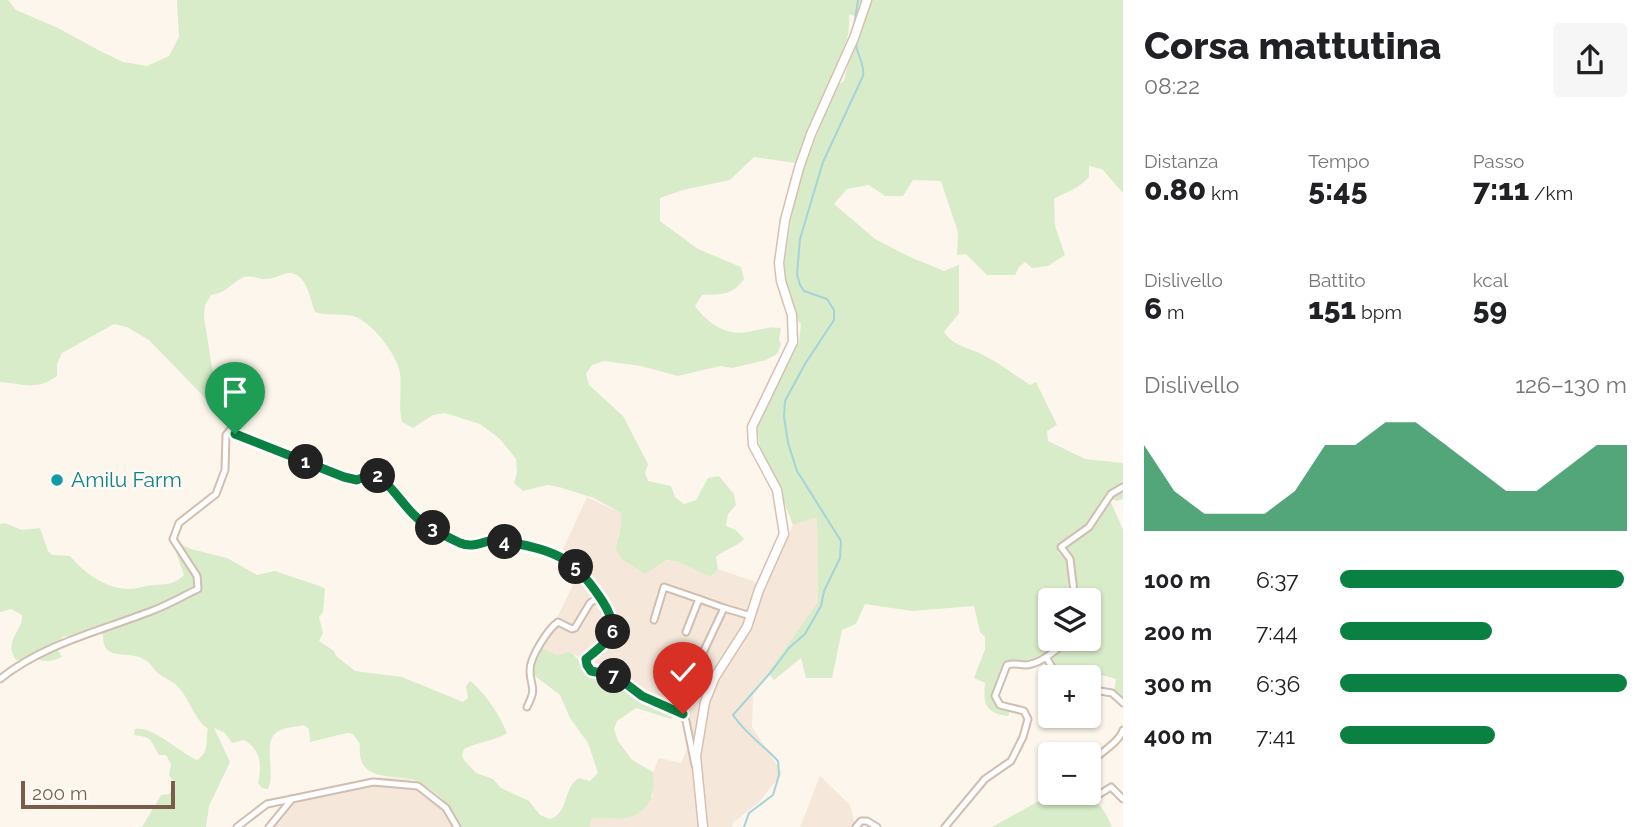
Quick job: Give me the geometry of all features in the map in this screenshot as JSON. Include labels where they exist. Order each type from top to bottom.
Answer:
[{"type":"main road","points":[[703,827],[696,756],[705,702],[715,677],[735,648],[751,616],[759,590],[784,534],[777,490],[753,445],[752,427],[793,342],[792,315],[781,281],[779,263],[785,220],[811,134],[855,35],[867,0]]},
{"type":"street","points":[[0,679],[15,667],[60,644],[155,610],[198,589],[197,576],[173,539],[179,523],[216,494],[225,470],[228,430],[344,477],[357,480],[373,473],[384,481],[418,518],[460,542],[474,545],[497,540],[534,547],[565,558],[578,569],[612,619],[613,632],[608,641],[586,659],[587,665],[591,671],[616,676],[642,696],[683,714],[687,721],[691,755],[696,770]]},
{"type":"street","points":[[1074,588],[1070,559],[1061,547],[1089,527],[1111,494],[1123,487]]},
{"type":"street","points":[[654,620],[664,587],[751,616]]},
{"type":"street","points":[[527,707],[533,695],[531,664],[552,627],[558,622],[575,628],[590,603],[599,597]]},
{"type":"street","points":[[687,632],[699,599]]},
{"type":"street","points":[[694,672],[724,608]]},
{"type":"street","points":[[945,827],[985,779],[1011,761],[1023,737],[1028,719],[1024,711],[1000,705],[995,696],[1007,665],[1016,662],[1026,665],[1054,651]]},
{"type":"street","points":[[1046,657],[1051,665]]},
{"type":"street","points":[[1101,691],[1112,693],[1123,703]]},
{"type":"street","points":[[1101,753],[1120,739],[1123,730]]},
{"type":"street","points":[[237,827],[267,804],[373,782],[399,782],[418,786],[446,808],[457,827]]},
{"type":"street","points":[[1101,793],[1111,787],[1123,799]]},
{"type":"street","points":[[269,827],[292,799]]},
{"type":"street","points":[[856,827],[861,821],[867,821],[877,827]]},
{"type":"shaded area","points":[[587,497],[621,513],[623,526],[617,537],[665,560],[678,562],[711,577],[718,569],[765,585],[793,525],[817,516],[819,602],[753,695],[752,727],[782,773],[760,801],[734,822],[732,827],[590,827],[591,819],[602,816],[615,819],[653,796],[653,772],[659,758],[681,763],[693,736],[683,710],[632,685],[617,672],[568,652],[557,655],[542,648],[578,575],[563,549]]},
{"type":"shaded area","points":[[820,776],[850,805],[856,827],[800,827]]},
{"type":"shaded area","points":[[380,777],[407,779],[423,784],[450,807],[458,816],[462,827],[273,827],[293,801],[336,793]]},
{"type":"green space","points":[[0,0],[8,0],[16,10],[58,28],[123,62],[147,66],[169,56],[179,37],[177,0],[863,0],[857,17],[849,14],[849,28],[842,56],[796,163],[754,157],[730,180],[660,198],[660,221],[698,249],[741,267],[744,279],[735,289],[726,293],[702,295],[695,306],[711,322],[731,332],[781,328],[781,344],[777,354],[766,360],[732,368],[720,366],[678,376],[641,366],[604,361],[592,365],[586,374],[589,385],[623,416],[648,464],[645,473],[648,481],[671,486],[675,497],[684,504],[696,500],[708,478],[719,476],[734,494],[736,505],[728,514],[726,526],[736,530],[744,539],[716,557],[718,569],[711,577],[678,562],[666,560],[645,574],[623,560],[616,549],[621,513],[594,498],[559,487],[547,485],[523,491],[514,483],[516,459],[500,439],[480,424],[445,413],[433,415],[413,428],[402,422],[400,373],[389,348],[368,324],[360,319],[348,315],[315,312],[304,282],[295,274],[267,279],[243,277],[223,291],[211,295],[205,305],[204,317],[215,386],[211,404],[149,340],[127,327],[114,324],[62,353],[57,364],[57,376],[50,381],[36,385],[0,382]]},
{"type":"green space","points":[[870,0],[1123,0],[1123,193],[1102,169],[1089,166],[1089,177],[1084,182],[1054,199],[1055,226],[1065,255],[1048,266],[1032,268],[1025,262],[1015,275],[987,275],[966,254],[957,255],[958,232],[941,181],[913,180],[903,196],[885,196],[869,185],[847,189],[834,204],[875,239],[910,257],[944,271],[959,265],[959,313],[944,332],[947,336],[1030,385],[1036,382],[1057,425],[1047,431],[1048,441],[1085,459],[1123,463],[1123,499],[1117,501],[1106,497],[1090,521],[1062,542],[1058,552],[1068,561],[1071,588],[1038,588],[1038,651],[1051,651],[1027,662],[1005,663],[997,678],[993,699],[1002,709],[1010,711],[1008,716],[990,710],[985,701],[985,683],[974,678],[985,649],[985,637],[980,632],[974,606],[912,611],[865,604],[856,624],[842,630],[832,678],[806,678],[801,658],[774,680],[768,673],[818,602],[817,517],[793,525],[760,448],[757,425],[799,343],[801,324],[796,319],[783,272],[800,177],[837,85],[844,81]]},
{"type":"green space","points":[[1110,500],[1123,530],[1123,698],[1114,691],[1116,679],[1101,675],[1101,665],[1055,665],[1052,656],[1058,651],[1101,651],[1101,588],[1076,588],[1073,560],[1065,547],[1092,528]]},
{"type":"green space","points":[[5,523],[22,530],[40,528],[52,555],[70,556],[98,580],[123,589],[167,584],[184,575],[174,546],[180,544],[227,558],[257,575],[275,571],[320,586],[325,589],[323,612],[319,617],[323,633],[319,641],[355,671],[402,677],[463,702],[468,698],[466,686],[470,681],[481,691],[507,733],[464,749],[464,760],[476,773],[493,779],[501,788],[529,801],[540,815],[550,819],[560,811],[574,782],[579,778],[590,781],[598,773],[588,743],[570,718],[560,695],[532,671],[542,648],[557,655],[568,652],[573,654],[592,676],[604,677],[621,684],[635,696],[674,715],[671,719],[636,708],[617,721],[614,729],[618,741],[632,760],[653,772],[652,796],[645,808],[633,816],[591,819],[590,827],[462,827],[448,805],[417,781],[383,776],[368,770],[360,756],[360,744],[353,734],[310,742],[309,729],[304,725],[277,732],[270,743],[271,775],[268,789],[262,788],[258,783],[260,764],[254,748],[244,740],[232,743],[225,733],[214,728],[230,762],[209,806],[206,827],[142,827],[161,795],[169,794],[176,784],[169,776],[171,764],[166,755],[159,755],[148,739],[134,735],[135,729],[158,736],[197,760],[205,750],[208,729],[178,686],[140,657],[112,653],[104,644],[103,635],[96,626],[80,634],[62,637],[56,647],[62,657],[48,661],[16,660],[11,647],[22,615],[11,609],[0,612],[0,524]]},
{"type":"green space","points":[[1038,802],[1038,805],[1099,805],[1112,827],[992,827]]},
{"type":"waterway","points":[[854,26],[858,0]]},
{"type":"waterway","points":[[744,827],[749,813],[773,795],[779,775],[778,761],[733,715],[789,648],[805,634],[821,606],[824,591],[840,558],[841,541],[797,471],[788,443],[784,417],[785,401],[834,320],[834,310],[827,299],[804,291],[797,274],[800,239],[823,162],[863,76],[856,42]]},
{"type":"place","name":"Amilu Farm","points":[[57,480]]},
{"type":"route","points":[[235,434],[344,477],[357,480],[373,473],[384,481],[418,518],[466,545],[497,540],[534,547],[565,558],[592,586],[612,619],[613,632],[608,641],[586,659],[591,671],[616,676],[642,696],[683,714]]}]
